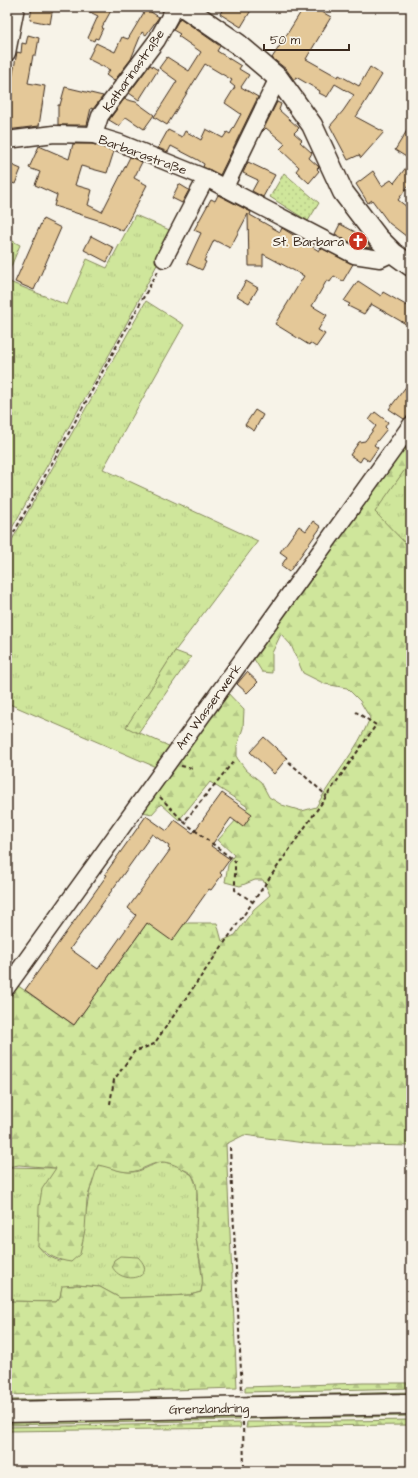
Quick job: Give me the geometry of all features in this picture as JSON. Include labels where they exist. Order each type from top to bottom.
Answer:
[{"type":"main road","points":[[194,10],[238,44],[278,78],[312,125],[343,192],[378,238],[393,253],[411,266]]},
{"type":"main road","name":"Grenzlandring","points":[[7,1412],[411,1404]]},
{"type":"street","points":[[7,53],[16,7]]},
{"type":"street","name":"Katharinastraße","points":[[94,135],[100,116],[157,40],[175,7]]},
{"type":"street","points":[[225,187],[278,78]]},
{"type":"street","name":"Barbarastraße","points":[[7,140],[54,134],[94,135],[120,142],[225,187],[354,255],[380,259],[393,253]]},
{"type":"street","points":[[164,260],[206,178]]},
{"type":"street","name":"Am Wasserwerk","points":[[7,987],[411,425]]},
{"type":"path","points":[[7,544],[164,260]]},
{"type":"path","points":[[110,1104],[114,1080],[127,1061],[134,1052],[154,1044],[376,725],[356,712]]},
{"type":"path","points":[[184,822],[233,762]]},
{"type":"path","points":[[289,762],[327,796]]},
{"type":"path","points":[[150,788],[184,822],[235,861],[235,890],[253,902]]},
{"type":"path","points":[[230,1148],[244,1471]]},
{"type":"green space","points":[[284,173],[319,203],[308,221],[270,197]]},
{"type":"green space","points":[[135,215],[174,232],[123,330],[7,537],[7,281],[67,305],[87,259],[107,268]]},
{"type":"green space","points":[[7,238],[20,245],[7,276]]},
{"type":"green space","points":[[146,301],[184,325],[103,469],[258,541],[175,651],[127,727],[173,748],[158,768],[7,703],[7,549]]},
{"type":"green space","points":[[411,434],[411,461],[375,512],[411,549],[411,1146],[312,1144],[244,1135],[226,1144],[237,1388],[7,1395],[7,1301],[56,1302],[60,1297],[62,1286],[77,1285],[100,1287],[120,1298],[190,1295],[201,1292],[202,1270],[196,1240],[197,1194],[195,1180],[189,1172],[175,1165],[162,1162],[130,1172],[98,1165],[87,1199],[85,1230],[80,1254],[71,1262],[57,1259],[49,1255],[38,1246],[39,1207],[42,1189],[56,1168],[19,1165],[7,1167],[7,995],[14,983],[74,1025],[147,923],[217,923],[222,941],[235,935],[254,909],[270,895],[263,880],[255,880],[240,886],[225,882],[228,865],[234,855],[218,840],[248,807],[210,782],[179,820],[161,804],[152,814],[138,811],[225,690],[244,710],[243,728],[237,746],[237,758],[246,770],[261,782],[269,797],[282,805],[302,811],[316,807],[352,752],[370,718],[360,701],[347,688],[325,684],[303,673],[291,645],[281,634],[272,653],[272,673],[262,672],[254,659],[250,657]]},
{"type":"green space","points":[[411,461],[411,549],[374,512]]},
{"type":"green space","points":[[175,651],[191,657],[138,733],[126,727]]},
{"type":"green space","points":[[164,1162],[176,1165],[192,1175],[197,1187],[196,1238],[203,1282],[201,1292],[190,1295],[120,1298],[100,1287],[77,1285],[62,1287],[60,1297],[56,1302],[7,1301],[7,1167],[56,1168],[38,1246],[46,1255],[59,1261],[80,1253],[91,1186],[98,1164],[125,1172],[136,1172],[154,1164]]},
{"type":"green space","points":[[120,1256],[138,1257],[144,1265],[142,1275],[130,1278],[116,1272],[112,1266],[114,1260]]},
{"type":"green space","points":[[411,1383],[411,1388],[245,1392],[245,1387]]},
{"type":"green space","points":[[411,1392],[411,1398],[247,1401],[247,1396]]},
{"type":"green space","points":[[237,1397],[236,1401],[7,1405],[7,1400]]},
{"type":"green space","points":[[411,1411],[411,1416],[246,1419],[249,1413]]},
{"type":"green space","points":[[238,1414],[239,1420],[7,1425],[7,1418]]},
{"type":"green space","points":[[411,1420],[411,1425],[283,1426],[277,1422]]},
{"type":"green space","points":[[247,1422],[277,1422],[283,1426],[246,1428]]},
{"type":"green space","points":[[241,1423],[240,1428],[7,1431],[7,1427]]},
{"type":"building","points":[[32,7],[53,7],[50,24],[30,20]]},
{"type":"building","points":[[80,7],[113,7],[102,27],[103,28],[98,39],[95,38],[94,41],[88,38],[98,16]]},
{"type":"building","points":[[224,7],[253,7],[241,27],[220,14]]},
{"type":"building","points":[[304,7],[313,7],[331,17],[306,59],[338,77],[339,75],[359,86],[370,67],[382,75],[356,117],[384,132],[361,158],[359,155],[348,160],[330,126],[354,95],[335,84],[327,97],[319,93],[320,91],[296,77],[294,80],[286,69],[272,58]]},
{"type":"building","points":[[146,9],[159,17],[146,35],[142,32],[131,59],[114,81],[106,75],[110,70],[88,59],[96,43],[115,52],[122,37],[128,39]]},
{"type":"building","points":[[180,18],[220,46],[217,51],[241,66],[239,69],[249,75],[241,87],[258,97],[220,175],[203,167],[204,164],[198,160],[171,146],[168,152],[158,148],[168,130],[182,137],[185,131],[201,140],[206,129],[223,138],[227,132],[230,134],[241,114],[225,103],[235,87],[230,83],[232,80],[205,64],[167,125],[154,117],[177,81],[159,68],[167,57],[189,71],[201,52],[178,36],[180,34],[173,30]]},
{"type":"building","points":[[28,35],[39,38],[36,55],[33,55],[28,83],[45,86],[39,126],[7,130],[7,93],[9,83],[12,79],[17,52],[21,53],[22,43],[26,44]]},
{"type":"building","points":[[150,65],[158,70],[139,100],[129,93]]},
{"type":"building","points":[[65,87],[103,96],[93,109],[91,108],[87,125],[58,125],[58,105],[60,105]]},
{"type":"building","points":[[124,99],[136,102],[154,115],[144,129],[126,117],[119,126],[109,120]]},
{"type":"building","points":[[277,102],[281,104],[279,110],[299,128],[294,133],[302,140],[300,142],[312,153],[309,158],[319,167],[317,169],[319,171],[309,183],[296,171],[299,167],[280,149],[285,144],[266,128],[262,132]]},
{"type":"building","points":[[411,124],[411,160],[395,150]]},
{"type":"building","points":[[73,144],[92,144],[114,151],[107,173],[81,166],[75,185],[92,190],[88,205],[102,212],[130,157],[142,162],[134,178],[147,185],[123,231],[104,222],[54,206],[57,195],[35,185],[40,172],[29,168],[39,146],[69,159]]},
{"type":"building","points":[[411,161],[411,182],[398,200],[411,210],[411,240],[389,223],[372,200],[368,203],[356,184],[373,171],[382,186],[391,180],[394,183]]},
{"type":"building","points":[[248,162],[275,175],[263,197],[252,191],[258,180],[243,173]]},
{"type":"building","points":[[7,163],[21,169],[15,184],[7,181]]},
{"type":"building","points":[[179,184],[189,190],[182,203],[172,198]]},
{"type":"building","points":[[218,195],[251,212],[250,215],[280,232],[282,228],[319,251],[321,248],[353,264],[343,281],[334,276],[330,282],[327,280],[312,306],[327,315],[318,330],[325,334],[316,347],[310,343],[309,345],[275,324],[304,276],[263,254],[263,266],[249,266],[248,214],[230,248],[214,240],[204,261],[206,262],[202,270],[187,263],[201,233],[194,230],[211,199],[215,201]]},
{"type":"building","points":[[43,219],[61,228],[34,290],[15,282]]},
{"type":"building","name":"St. Barbara","points":[[340,224],[361,235],[370,246],[369,248],[357,246],[335,234]]},
{"type":"building","points":[[91,236],[114,248],[107,262],[84,250]]},
{"type":"building","points":[[246,281],[258,288],[249,303],[237,296]]},
{"type":"building","points":[[358,281],[381,296],[383,292],[411,308],[411,327],[371,304],[364,314],[348,306],[350,304],[344,301]]},
{"type":"building","points":[[411,380],[411,416],[404,419],[389,409]]},
{"type":"building","points":[[255,410],[263,415],[254,431],[245,425]]},
{"type":"building","points":[[375,412],[388,422],[385,427],[387,429],[374,445],[378,448],[369,461],[363,457],[360,462],[350,455],[359,442],[365,441],[376,426],[369,420]]},
{"type":"building","points":[[313,521],[321,527],[289,572],[281,566],[287,557],[280,552],[299,526],[306,531]]},
{"type":"building","points":[[247,672],[258,682],[247,693],[237,684]]},
{"type":"building","points":[[264,737],[287,758],[274,774],[250,752]]},
{"type":"building","points":[[222,793],[252,814],[243,827],[231,818],[211,846],[230,859],[220,873],[222,875],[211,890],[209,889],[172,941],[147,923],[74,1025],[25,990],[107,875],[105,874],[146,816],[167,831],[175,820],[193,833]],"holes":[[[152,834],[169,846],[168,848],[170,850],[128,908],[136,915],[98,969],[70,949]]]},
{"type":"place","name":"St. Barbara","points":[[358,241]]}]
